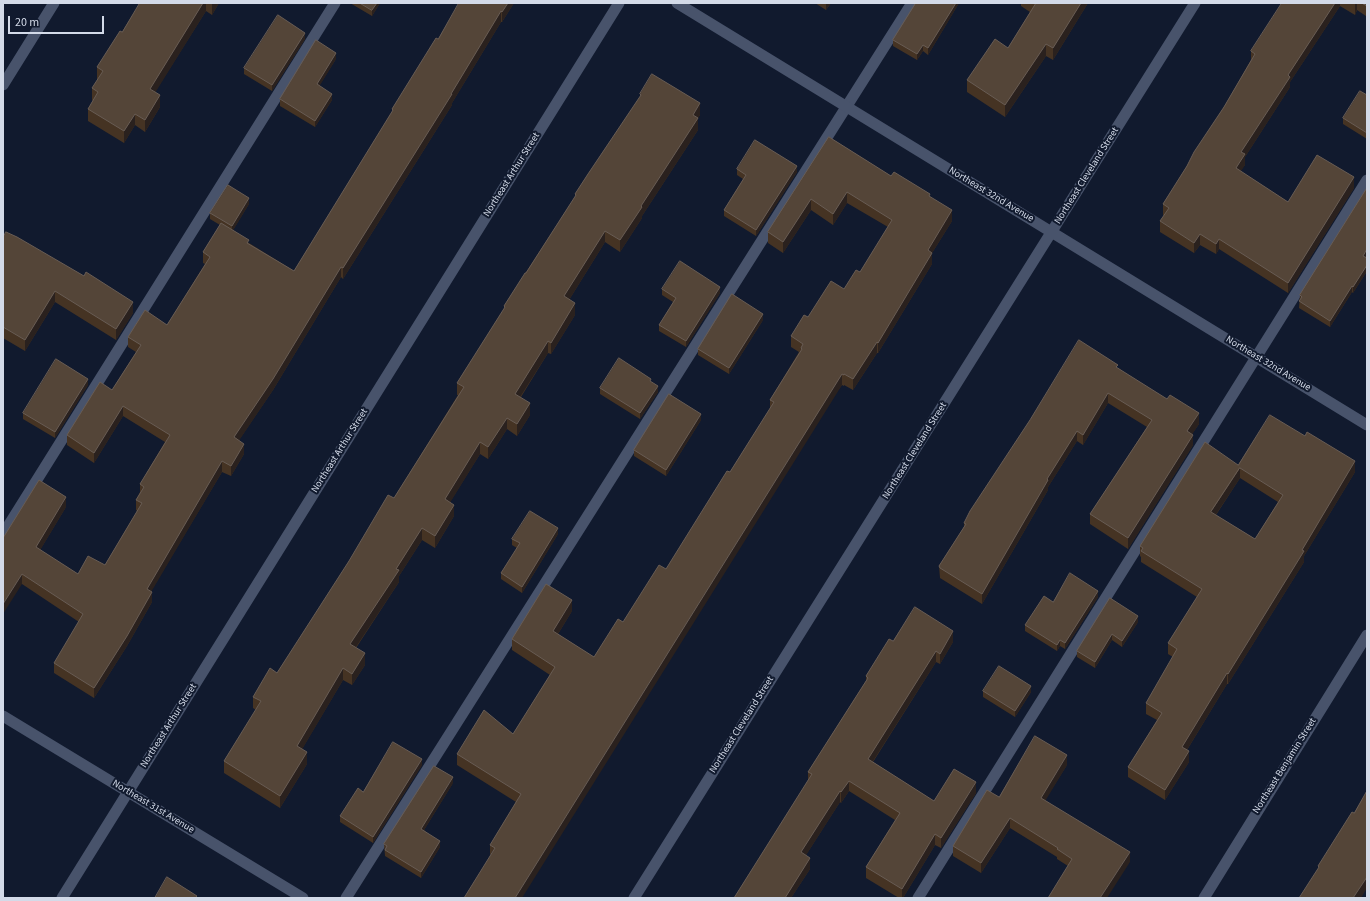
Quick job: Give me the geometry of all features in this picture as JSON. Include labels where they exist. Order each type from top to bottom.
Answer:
[{"type":"street","points":[[3,85],[54,3]]},
{"type":"street","points":[[3,534],[335,3]]},
{"type":"street","name":"Northeast Arthur Street","points":[[62,898],[619,3]]},
{"type":"street","name":"Northeast 32nd Avenue","points":[[677,3],[1367,425]]},
{"type":"street","points":[[346,898],[912,3]]},
{"type":"street","name":"Northeast Cleveland Street","points":[[634,898],[1195,3]]},
{"type":"street","points":[[918,898],[1367,180]]},
{"type":"street","name":"Northeast Benjamin Street","points":[[1204,898],[1367,635]]},
{"type":"street","name":"Northeast 31st Avenue","points":[[3,716],[303,898]]},
{"type":"building","points":[[140,3],[203,3],[150,89],[160,95],[145,120],[135,114],[124,131],[88,109],[98,92],[92,88],[103,71],[97,67],[120,31],[122,32]]},
{"type":"building","points":[[360,3],[377,3],[372,10]]},
{"type":"building","points":[[459,3],[508,3],[502,12],[501,11],[452,94],[343,268],[341,267],[273,379],[234,437],[244,444],[231,466],[222,461],[147,589],[152,592],[127,636],[94,688],[54,663],[83,614],[22,574],[3,604],[3,538],[39,480],[66,497],[36,547],[78,574],[88,556],[105,565],[142,503],[136,500],[144,487],[140,484],[170,435],[123,406],[94,453],[67,435],[100,382],[112,390],[141,345],[128,337],[145,310],[167,325],[210,257],[203,252],[221,223],[249,240],[247,243],[294,271],[393,110],[392,109],[436,38],[438,39]]},
{"type":"building","points":[[916,3],[956,3],[928,48],[923,45],[917,54],[893,40]]},
{"type":"building","points":[[1036,3],[1081,3],[1053,48],[1046,44],[1005,105],[967,80],[995,39],[1008,48]]},
{"type":"building","points":[[1282,3],[1335,3],[1288,75],[1290,77],[1241,152],[1245,154],[1236,168],[1288,202],[1317,155],[1354,177],[1288,283],[1219,239],[1216,244],[1200,234],[1194,243],[1160,221],[1169,208],[1163,204],[1194,152],[1224,107],[1255,54],[1251,51]]},
{"type":"building","points":[[278,15],[305,33],[272,85],[244,68]]},
{"type":"building","points":[[316,40],[336,53],[317,84],[332,94],[315,121],[280,99]]},
{"type":"building","points":[[652,74],[700,103],[693,115],[698,118],[620,240],[605,231],[564,296],[575,303],[551,343],[548,341],[515,394],[530,403],[517,424],[507,418],[488,447],[480,442],[445,499],[454,505],[435,536],[422,528],[396,569],[399,570],[350,644],[365,653],[352,674],[343,668],[297,746],[307,752],[280,796],[224,761],[261,701],[253,697],[270,668],[277,673],[349,561],[388,495],[394,498],[464,387],[457,383],[505,307],[504,306],[576,195],[575,194],[641,95],[640,94]]},
{"type":"building","points":[[1360,91],[1367,95],[1367,133],[1343,118]]},
{"type":"building","points":[[829,137],[891,176],[894,172],[930,194],[929,196],[952,210],[928,250],[932,253],[878,343],[877,342],[853,379],[842,374],[515,898],[464,898],[495,848],[490,845],[521,794],[457,754],[484,710],[513,734],[555,667],[512,639],[546,584],[572,600],[553,631],[594,657],[618,619],[623,622],[659,565],[666,569],[727,471],[730,472],[774,402],[770,400],[802,349],[803,344],[791,336],[804,315],[808,317],[831,281],[844,289],[856,270],[860,272],[892,220],[847,192],[833,214],[811,199],[783,242],[768,232]]},
{"type":"building","points":[[755,140],[797,166],[756,230],[724,210],[746,175],[737,169]]},
{"type":"building","points":[[228,185],[249,198],[232,226],[210,213]]},
{"type":"building","points":[[1367,188],[1367,249],[1363,256],[1367,258],[1367,265],[1330,321],[1299,301],[1302,297],[1300,295]]},
{"type":"building","points":[[6,232],[84,276],[86,272],[133,302],[116,329],[55,291],[25,340],[3,327],[3,238]]},
{"type":"building","points":[[680,261],[720,287],[686,341],[659,325],[676,298],[662,289]]},
{"type":"building","points":[[732,294],[763,314],[729,368],[698,349]]},
{"type":"building","points":[[1079,340],[1118,365],[1116,367],[1167,399],[1170,395],[1199,413],[1187,431],[1193,435],[1128,538],[1090,514],[1152,420],[1108,393],[1083,435],[1077,431],[1047,479],[1048,480],[982,594],[939,566],[966,524],[964,523],[970,511],[1030,420]]},
{"type":"building","points":[[619,358],[651,379],[650,381],[658,386],[640,413],[600,388]]},
{"type":"building","points":[[56,359],[88,379],[55,432],[23,413]]},
{"type":"building","points":[[669,394],[701,414],[666,470],[634,450]]},
{"type":"building","points":[[1270,415],[1305,436],[1307,432],[1355,461],[1302,550],[1304,551],[1182,747],[1189,751],[1165,790],[1128,767],[1162,713],[1146,703],[1177,649],[1168,643],[1202,589],[1141,551],[1143,548],[1140,546],[1205,442],[1238,465]],"holes":[[[1240,468],[1283,495],[1255,539],[1211,512]]]},
{"type":"building","points":[[530,511],[558,528],[522,587],[501,573],[520,543],[512,539]]},
{"type":"building","points":[[1070,573],[1098,591],[1065,643],[1060,640],[1057,645],[1025,625],[1044,596],[1053,602]]},
{"type":"building","points":[[1110,598],[1138,616],[1122,641],[1112,634],[1095,662],[1077,651]]},
{"type":"building","points":[[915,607],[953,631],[940,654],[936,651],[868,759],[934,801],[954,769],[976,782],[941,838],[935,834],[902,889],[866,867],[900,813],[849,781],[841,792],[840,791],[801,852],[810,858],[785,898],[734,898],[812,774],[808,772],[868,678],[866,676],[889,639],[893,641]]},
{"type":"building","points":[[999,666],[1031,686],[1015,711],[983,691]]},
{"type":"building","points":[[1035,736],[1067,755],[1041,798],[1130,852],[1100,898],[1048,898],[1072,859],[1057,849],[1058,848],[1010,818],[981,863],[953,846],[987,790],[999,797]]},
{"type":"building","points":[[393,742],[422,759],[373,837],[340,816],[358,788],[363,792]]},
{"type":"building","points":[[434,766],[453,777],[421,829],[440,841],[421,872],[385,850],[387,846],[384,844]]},
{"type":"building","points":[[1367,791],[1367,877],[1353,898],[1299,898],[1352,812],[1354,813]]},
{"type":"building","points":[[167,877],[197,896],[195,898],[155,898]]}]
